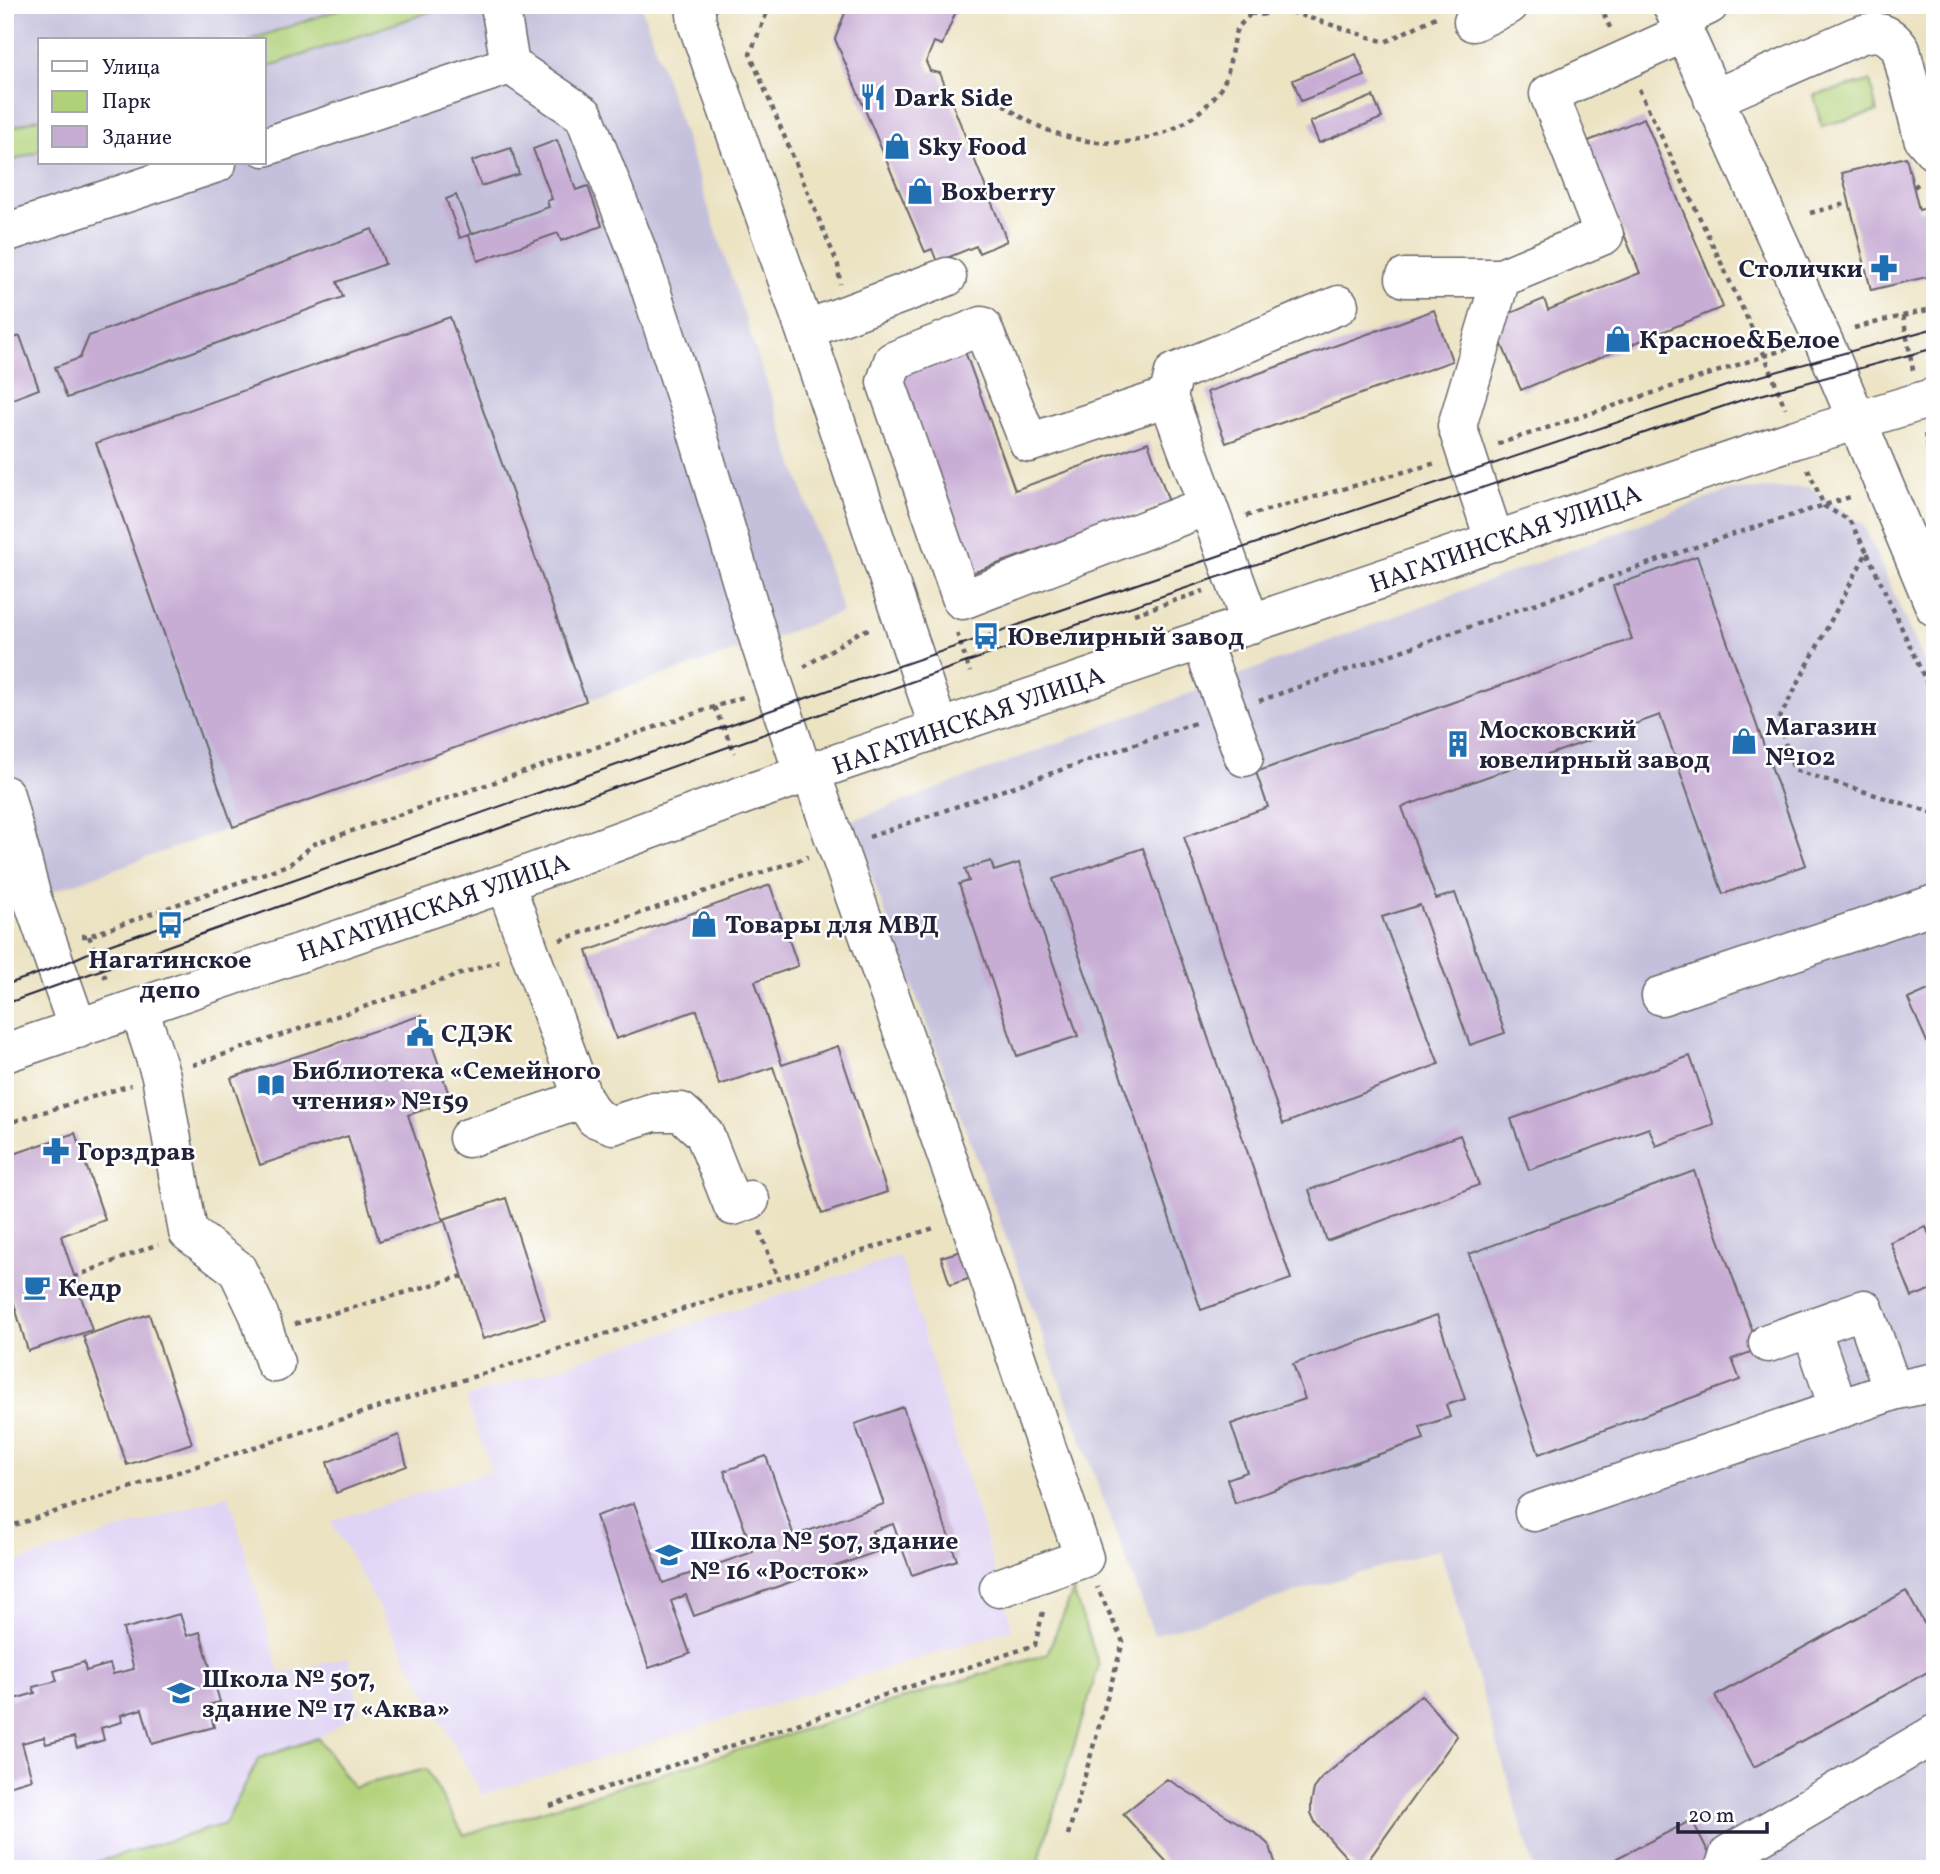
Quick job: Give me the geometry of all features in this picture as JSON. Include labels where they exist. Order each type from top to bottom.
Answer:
[{"type":"street","points":[[500,5],[510,65],[584,115],[642,263],[694,422],[760,643],[807,774],[838,849],[968,1216],[1068,1563],[999,1588]]},
{"type":"street","points":[[695,5],[697,23],[805,330],[939,729]]},
{"type":"street","points":[[1458,18],[1510,5]]},
{"type":"street","points":[[1405,278],[1502,278],[1604,235],[1549,94],[1625,59],[1686,16],[1713,99],[1858,421],[1935,607]]},
{"type":"street","points":[[1713,99],[1857,36],[1877,32],[1894,39],[1901,50],[1923,138],[1935,152]]},
{"type":"street","points":[[266,146],[510,65]]},
{"type":"street","points":[[5,233],[214,164]]},
{"type":"street","points":[[805,330],[947,277]]},
{"type":"street","points":[[1495,542],[1457,426],[1502,278]]},
{"type":"street","points":[[1251,624],[1168,397],[1174,373],[1339,305]]},
{"type":"street","points":[[1168,397],[1028,443],[982,327],[893,361],[886,382],[962,600],[1208,506]]},
{"type":"street","name":"НАГАТИНСКАЯ УЛИЦА","points":[[5,1053],[505,883],[749,793],[1796,439],[1935,397]]},
{"type":"street","points":[[1201,641],[1244,757]]},
{"type":"street","points":[[5,795],[32,898],[78,1029]]},
{"type":"street","points":[[505,883],[583,1099],[594,1118],[613,1125],[654,1112],[681,1112],[704,1133],[733,1206],[750,1200]]},
{"type":"street","points":[[1661,996],[1935,904]]},
{"type":"street","points":[[139,1008],[160,1076],[188,1232],[237,1269],[259,1315],[270,1348]]},
{"type":"street","points":[[468,1138],[583,1099]]},
{"type":"street","points":[[1768,1343],[1864,1309],[1893,1391]]},
{"type":"street","points":[[1811,1328],[1839,1410]]},
{"type":"street","points":[[1534,1512],[1893,1391],[1935,1382]]},
{"type":"street","points":[[1724,1869],[1729,1854],[1935,1734]]},
{"type":"path","points":[[770,5],[750,54],[838,265],[843,314]]},
{"type":"path","points":[[1244,5],[1251,13],[1265,14],[1272,6],[1385,42],[1458,18]]},
{"type":"path","points":[[1600,5],[1765,356],[1824,506],[1849,520],[1867,552],[1935,701]]},
{"type":"path","points":[[996,98],[1035,126],[1070,139],[1123,143],[1154,136],[1183,122],[1217,94],[1231,65],[1235,34],[1251,13]]},
{"type":"path","points":[[1810,213],[1849,203]]},
{"type":"path","points":[[5,1124],[160,1076],[780,865],[838,849],[1724,537],[1824,506]]},
{"type":"path","points":[[1867,552],[1778,721],[1794,770],[1934,813]]},
{"type":"path","points":[[1134,614],[1234,580]]},
{"type":"path","points":[[955,627],[970,672]]},
{"type":"path","points":[[714,707],[735,753]]},
{"type":"path","points":[[106,979],[89,936],[290,864]]},
{"type":"path","points":[[750,1200],[778,1279]]},
{"type":"path","points":[[5,1528],[968,1216]]},
{"type":"path","points":[[74,1277],[188,1232]]},
{"type":"path","points":[[270,1348],[463,1276]]},
{"type":"path","points":[[550,1806],[1035,1645],[1068,1563]]},
{"type":"path","points":[[1068,1563],[1123,1642],[1068,1835]]},
{"type":"shaded area","points":[[5,5],[641,5],[843,612],[760,643],[586,701],[5,908]]},
{"type":"shaded area","points":[[1810,487],[1863,524],[1935,687],[1935,1869],[1534,1869],[1440,1549],[1154,1635],[851,821],[1730,490]]},
{"type":"shaded area","name":"Школа № 507, здание № 16 «Росток»","points":[[900,1256],[1013,1629],[482,1795],[331,1521],[491,1471],[466,1398]]},
{"type":"shaded area","name":"Школа № 507, здание № 17 «Аква»","points":[[229,1495],[280,1674],[348,1657],[360,1711],[318,1738],[259,1758],[225,1824],[94,1863],[5,1861],[5,1566]]},
{"type":"green space","points":[[353,5],[450,5],[266,67],[266,38],[255,38]]},
{"type":"green space","points":[[1870,81],[1877,112],[1822,126],[1814,95]]},
{"type":"green space","points":[[38,119],[38,152],[5,163],[5,130]]},
{"type":"green space","points":[[1073,1591],[1099,1665],[1036,1869],[5,1869],[5,1861],[94,1863],[225,1824],[259,1758],[318,1738],[353,1787],[426,1769],[464,1835],[1047,1654]]},
{"type":"building","points":[[848,5],[949,5],[957,9],[942,45],[934,42],[926,62],[930,71],[940,73],[1007,241],[979,253],[976,246],[937,262],[932,249],[925,252],[835,39]]},
{"type":"building","points":[[1356,54],[1365,76],[1301,101],[1293,80]]},
{"type":"building","points":[[1373,96],[1382,118],[1319,143],[1310,122]]},
{"type":"building","points":[[1644,118],[1723,307],[1521,390],[1492,321],[1544,299],[1548,310],[1640,273],[1586,142]]},
{"type":"building","points":[[557,140],[576,190],[588,186],[602,226],[561,241],[558,233],[478,261],[469,235],[549,207],[547,201],[552,199],[533,149]]},
{"type":"building","points":[[511,148],[519,174],[481,186],[472,161]]},
{"type":"building","points":[[1906,157],[1919,210],[1935,206],[1935,275],[1871,290],[1842,173]]},
{"type":"building","points":[[456,195],[471,234],[460,238],[446,199]]},
{"type":"building","points":[[372,229],[385,264],[337,282],[343,297],[67,398],[55,367],[80,358],[89,336]]},
{"type":"building","points":[[1434,310],[1452,361],[1226,443],[1207,392]]},
{"type":"building","points":[[450,317],[586,701],[233,827],[96,443]]},
{"type":"building","points":[[20,336],[39,389],[5,402],[5,341]]},
{"type":"building","points":[[963,346],[1015,490],[1148,442],[1169,502],[972,573],[899,369]]},
{"type":"building","points":[[1697,556],[1806,865],[1723,894],[1660,715],[1402,807],[1436,899],[1455,893],[1505,1033],[1470,1045],[1420,905],[1382,917],[1439,1064],[1283,1124],[1184,837],[1268,807],[1256,772],[1632,639],[1613,586]]},
{"type":"building","points":[[1143,848],[1291,1279],[1201,1310],[1053,879]]},
{"type":"building","points":[[991,861],[994,871],[1019,863],[1078,1036],[1017,1056],[959,884],[969,881],[965,869]]},
{"type":"building","points":[[770,885],[798,966],[755,981],[782,1065],[838,1046],[887,1192],[822,1214],[773,1067],[719,1085],[697,1010],[616,1039],[587,951]]},
{"type":"building","points":[[1935,987],[1935,1060],[1908,999]]},
{"type":"building","points":[[422,1015],[451,1101],[408,1115],[443,1221],[379,1241],[348,1136],[260,1165],[231,1078]]},
{"type":"building","points":[[1690,1056],[1714,1125],[1656,1146],[1649,1128],[1529,1170],[1511,1119]]},
{"type":"building","points":[[75,1133],[105,1220],[61,1236],[92,1330],[28,1351],[5,1273],[5,1157]]},
{"type":"building","points":[[1460,1135],[1479,1185],[1327,1241],[1309,1190]]},
{"type":"building","points":[[1694,1171],[1759,1349],[1732,1359],[1740,1380],[1539,1454],[1469,1254]]},
{"type":"building","points":[[506,1198],[545,1319],[483,1339],[444,1219]]},
{"type":"building","points":[[1926,1227],[1935,1249],[1935,1288],[1912,1297],[1890,1242]]},
{"type":"building","points":[[968,1249],[977,1276],[950,1285],[941,1257]]},
{"type":"building","points":[[149,1314],[192,1443],[127,1465],[83,1336]]},
{"type":"building","points":[[1437,1315],[1465,1399],[1446,1405],[1450,1417],[1420,1427],[1424,1439],[1235,1503],[1227,1479],[1247,1472],[1231,1424],[1305,1399],[1293,1364]]},
{"type":"building","points":[[903,1407],[957,1560],[912,1575],[893,1524],[872,1531],[879,1551],[694,1616],[686,1595],[671,1601],[690,1654],[649,1668],[596,1516],[634,1503],[663,1583],[753,1552],[724,1471],[766,1456],[794,1536],[884,1504],[855,1424]]},
{"type":"building","points":[[399,1435],[407,1466],[336,1493],[327,1462]]},
{"type":"building","points":[[1906,1591],[1935,1643],[1935,1668],[1754,1767],[1715,1696]]},
{"type":"building","points":[[180,1614],[187,1636],[200,1632],[220,1702],[208,1705],[214,1727],[152,1744],[142,1709],[121,1715],[122,1722],[101,1728],[104,1740],[77,1748],[74,1737],[46,1744],[44,1737],[22,1743],[32,1779],[5,1787],[5,1682],[11,1700],[35,1693],[33,1687],[57,1681],[54,1671],[84,1662],[86,1671],[110,1664],[113,1674],[134,1669],[123,1629]]},
{"type":"building","points":[[1421,1695],[1457,1736],[1362,1869],[1357,1869],[1316,1824],[1311,1813],[1314,1789],[1323,1777]]},
{"type":"building","points":[[1167,1779],[1258,1835],[1270,1846],[1277,1869],[1173,1869],[1123,1814]]},
{"type":"building","points":[[1692,1820],[1713,1861],[1698,1869],[1622,1869],[1617,1858]]},
{"type":"tram line","points":[[5,985],[95,950],[780,707],[1224,554],[1732,384],[1935,328]]},
{"type":"tram line","points":[[5,1004],[967,662],[1742,400],[1935,348]]},
{"type":"place","name":"Dark Side","points":[[873,97]]},
{"type":"place","name":"Sky Food","points":[[897,146]]},
{"type":"place","name":"Boxberry","points":[[920,191]]},
{"type":"place","name":"Столички","points":[[1884,268]]},
{"type":"place","name":"Красное&Белое","points":[[1618,339]]},
{"type":"place","name":"Ювелирный завод","points":[[986,636]]},
{"type":"place","name":"Магазин №102","points":[[1744,741]]},
{"type":"place","name":"Московский ювелирный завод","points":[[1458,744]]},
{"type":"place","name":"Товары для МВД","points":[[704,924]]},
{"type":"place","name":"Нагатинское депо","points":[[170,925]]},
{"type":"place","name":"СДЭК","points":[[420,1033]]},
{"type":"place","name":"Библиотека «Семейного чтения» №159","points":[[271,1085]]},
{"type":"place","name":"Горздрав","points":[[56,1151]]},
{"type":"place","name":"Кедр","points":[[37,1287]]},
{"type":"place","name":"Школа № 507, здание № 16 «Росток»","points":[[669,1555]]},
{"type":"place","name":"Школа № 507, здание № 17 «Аква»","points":[[181,1693]]}]
